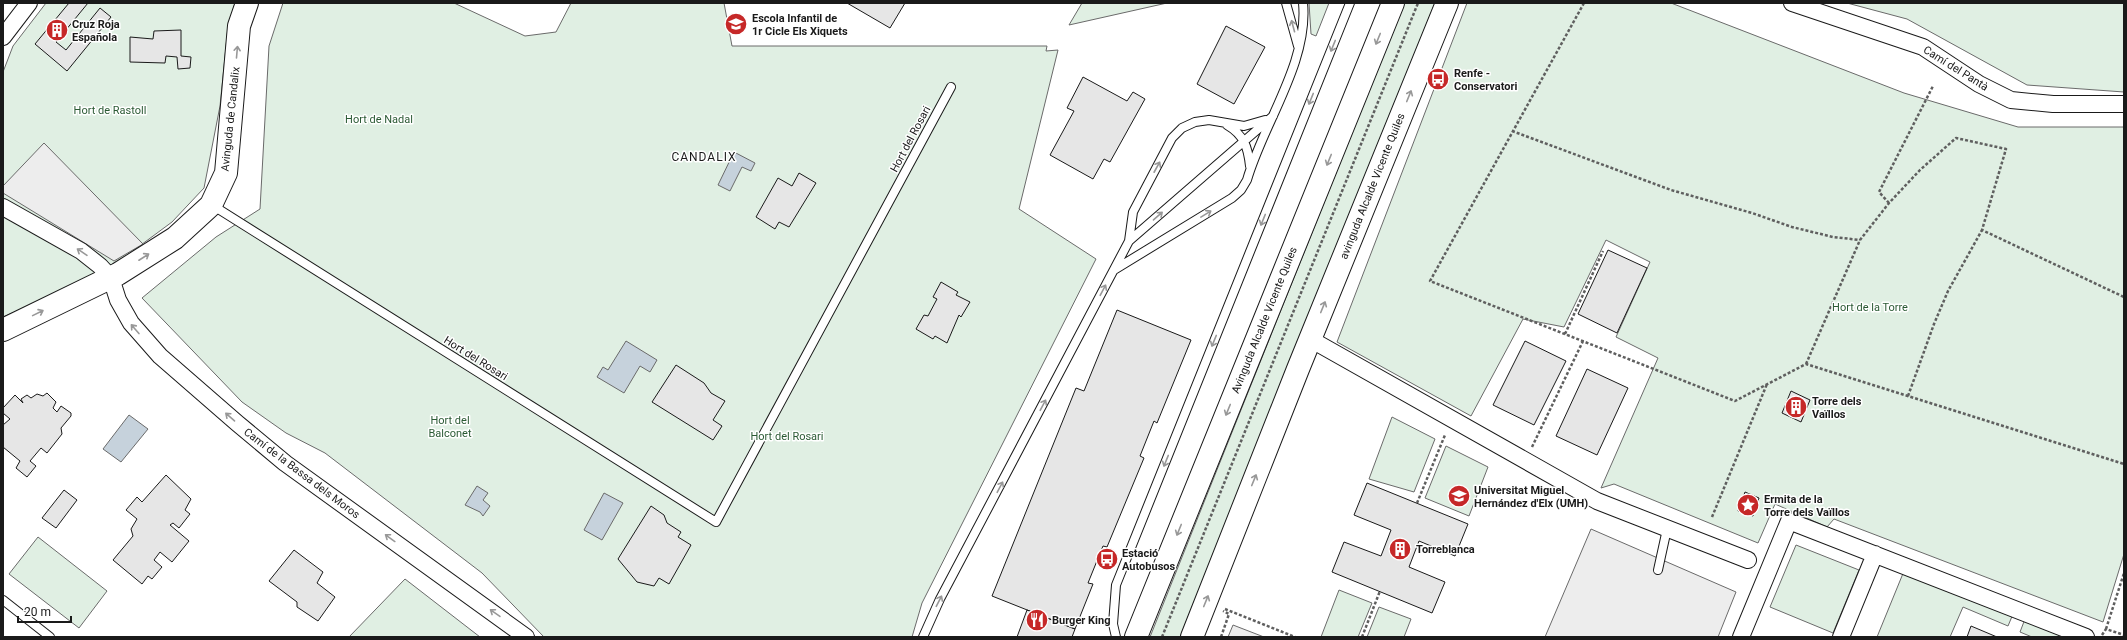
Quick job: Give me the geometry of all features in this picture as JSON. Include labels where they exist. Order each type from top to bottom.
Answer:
[{"type":"main road","name":"Avinguda de Candalix","points":[[3,330],[111,278],[175,238],[211,205],[226,173],[239,26],[248,3]]},
{"type":"main road","name":"Avinguda Alcalde Vicente Quiles","points":[[1136,637],[1393,3]]},
{"type":"main road","name":"avinguda Alcalde Vicente Quiles","points":[[1192,637],[1310,339],[1447,3]]},
{"type":"street","points":[[3,37],[29,3]]},
{"type":"street","name":"Camí del Pantà","points":[[1792,3],[1923,47],[1979,84],[2011,100],[2053,104],[2124,104]]},
{"type":"street","points":[[3,207],[80,251],[100,266],[111,278]]},
{"type":"street","name":"Camí de la Bassa dels Moros","points":[[111,278],[118,300],[131,323],[160,356],[172,367],[285,463],[526,637]]},
{"type":"street","points":[[1310,339],[1597,501],[1748,560]]},
{"type":"street","points":[[1742,637],[1789,520],[2086,637]]},
{"type":"street","points":[[1841,637],[1875,554]]},
{"type":"lane","points":[[1286,3],[1299,49]]},
{"type":"lane","points":[[1113,271],[1232,198],[1241,190],[1247,180],[1250,168],[1273,116],[1299,49],[1305,19],[1304,3]]},
{"type":"lane","points":[[1116,637],[1113,624],[1116,585],[1350,3]]},
{"type":"lane","name":"Hort del Rosari","points":[[211,205],[716,522],[950,87]]},
{"type":"lane","points":[[1129,241],[1132,212],[1172,138],[1182,128],[1195,122],[1209,120],[1244,126],[1273,116]]},
{"type":"lane","points":[[923,637],[940,599],[1129,241],[1273,116]]},
{"type":"lane","points":[[1223,122],[1235,129],[1244,140],[1248,148],[1250,168]]},
{"type":"lane","points":[[1658,570],[1667,529]]},
{"type":"lane","points":[[3,600],[50,637]]},
{"type":"path","points":[[1162,637],[1418,3]]},
{"type":"path","points":[[1584,3],[1430,281],[1735,401],[1806,364],[1860,240],[1889,203],[1920,170],[1956,138],[2006,149],[1982,230],[1948,291],[1908,396]]},
{"type":"path","points":[[1889,203],[1879,192],[1932,86]]},
{"type":"path","points":[[1512,131],[1671,190],[1752,213],[1792,227],[1833,237],[1860,240]]},
{"type":"path","points":[[1982,230],[2124,296]]},
{"type":"path","points":[[1565,334],[1598,266],[1603,251]]},
{"type":"path","points":[[1531,449],[1583,341]]},
{"type":"path","points":[[1806,364],[2124,464]]},
{"type":"path","points":[[1712,517],[1767,384]]},
{"type":"path","points":[[1417,503],[1445,435]]},
{"type":"path","points":[[2101,637],[2106,629],[2124,573]]},
{"type":"path","points":[[1362,637],[1380,591]]},
{"type":"path","points":[[1222,607],[1294,637]]},
{"type":"path","points":[[2106,629],[2124,635]]},
{"type":"green space","name":"Hort de Rastoll","points":[[46,3],[235,3],[228,27],[220,106],[204,188],[172,222],[99,276],[3,317],[3,72],[13,46]]},
{"type":"green space","points":[[283,3],[454,3],[525,36],[556,32],[571,3],[724,3],[732,46],[1047,46],[1046,51],[1058,50],[1019,209],[1096,259],[922,603],[912,637],[544,637],[482,573],[325,453],[286,433],[242,402],[142,298],[216,237],[260,209],[269,46]]},
{"type":"green space","points":[[1082,3],[1167,3],[1069,25]]},
{"type":"green space","points":[[1309,3],[1329,3],[1316,36],[1311,34]]},
{"type":"green space","points":[[1404,3],[1435,3],[1180,637],[1150,637]]},
{"type":"green space","name":"Hort de la Torre","points":[[1467,3],[1671,3],[1904,93],[2018,127],[2124,127],[2124,554],[2103,622],[1834,519],[1827,527],[1775,504],[1758,543],[1614,484],[1601,488],[1658,358],[1616,337],[1650,262],[1606,240],[1564,327],[1523,319],[1471,416],[1337,342]]},
{"type":"green space","points":[[1847,3],[2124,3],[2124,92],[2027,85],[1907,19]]},
{"type":"green space","points":[[1392,417],[1435,439],[1414,492],[1369,479]]},
{"type":"green space","points":[[1446,446],[1488,467],[1469,516],[1425,498]]},
{"type":"green space","points":[[38,537],[107,591],[79,628],[9,574]]},
{"type":"green space","points":[[1796,545],[1859,570],[1833,633],[1770,607]]},
{"type":"green space","points":[[1904,571],[2013,614],[2008,626],[1963,607],[1950,637],[1877,637]]},
{"type":"green space","points":[[405,579],[480,637],[349,637]]},
{"type":"green space","points":[[1339,590],[1372,603],[1358,637],[1321,637]]},
{"type":"green space","points":[[1379,607],[1411,619],[1404,637],[1367,637]]},
{"type":"green space","points":[[2025,619],[2067,637],[2032,637],[2020,632]]},
{"type":"shaded area","points":[[44,143],[143,244],[114,261],[3,193],[3,186]]},
{"type":"shaded area","points":[[734,152],[755,163],[751,171],[742,167],[730,191],[718,185]]},
{"type":"shaded area","points":[[626,341],[657,360],[650,372],[640,366],[624,393],[597,377],[603,367],[608,370]]},
{"type":"shaded area","points":[[129,415],[148,429],[121,462],[103,449]]},
{"type":"shaded area","points":[[477,486],[488,493],[483,500],[490,506],[483,516],[480,512],[465,505]]},
{"type":"shaded area","points":[[604,493],[623,503],[602,540],[584,530]]},
{"type":"shaded area","points":[[1591,529],[1736,592],[1718,637],[1545,637]]},
{"type":"shaded area","points":[[1233,625],[1264,637],[1228,637]]},
{"type":"building","name":"Cruz Roja Española","points":[[69,3],[88,3],[56,42],[66,50],[100,8],[111,17],[67,71],[35,44]]},
{"type":"building","points":[[847,3],[905,3],[890,28]]},
{"type":"building","points":[[1226,26],[1265,47],[1234,104],[1197,84]]},
{"type":"building","points":[[181,30],[181,56],[191,57],[190,68],[178,69],[177,57],[166,56],[165,63],[130,62],[130,37],[153,39],[154,31]]},
{"type":"building","points":[[1083,77],[1127,101],[1133,92],[1145,99],[1110,162],[1104,159],[1093,179],[1050,155],[1074,111],[1067,108]]},
{"type":"building","points":[[799,173],[816,183],[789,227],[779,222],[775,229],[756,217],[778,178],[792,186]]},
{"type":"building","points":[[1608,250],[1647,268],[1617,333],[1578,314]]},
{"type":"building","points":[[941,282],[958,292],[956,295],[970,302],[961,317],[959,315],[947,343],[935,336],[933,339],[916,329],[924,315],[928,316],[937,299],[933,297]]},
{"type":"building","points":[[1117,310],[1191,340],[1157,423],[1154,421],[1140,456],[1144,458],[1107,547],[1103,546],[1088,583],[1093,584],[1075,629],[992,596],[1076,388],[1084,391]]},
{"type":"building","points":[[1525,341],[1566,361],[1534,425],[1493,405]]},
{"type":"building","points":[[676,365],[704,383],[711,393],[725,401],[713,420],[722,426],[713,440],[652,402]]},
{"type":"building","points":[[1587,369],[1628,388],[1597,455],[1556,436]]},
{"type":"building","name":"Torre dels Vaïllos","points":[[1791,391],[1810,400],[1801,422],[1782,413]]},
{"type":"building","points":[[47,393],[56,402],[53,408],[57,412],[61,406],[71,413],[71,416],[61,428],[62,434],[47,453],[41,448],[30,461],[36,466],[27,477],[16,468],[20,461],[3,447],[3,425],[10,419],[3,413],[3,408],[15,395],[23,403],[21,399],[27,395],[31,398],[37,394],[43,396]]},
{"type":"building","points":[[166,475],[191,499],[185,510],[190,514],[179,528],[173,523],[170,525],[189,541],[172,562],[160,552],[154,560],[162,567],[152,579],[148,576],[142,584],[113,560],[133,536],[131,529],[137,519],[126,510],[137,497],[142,502]]},
{"type":"building","name":"Torreblanca","points":[[1367,483],[1468,524],[1455,556],[1419,541],[1409,567],[1445,582],[1432,613],[1332,572],[1344,542],[1381,556],[1391,530],[1354,515]]},
{"type":"building","points":[[64,490],[77,500],[56,528],[42,518]]},
{"type":"building","points":[[1745,492],[1759,498],[1753,516],[1738,511]]},
{"type":"building","points":[[651,506],[664,515],[667,523],[681,532],[678,537],[691,545],[669,584],[659,578],[654,586],[637,582],[618,559]]},
{"type":"building","points":[[294,550],[323,572],[317,583],[335,597],[318,621],[297,607],[297,602],[269,581]]},
{"type":"building","name":"Burger King","points":[[1027,610],[1075,629],[1072,637],[1017,637]]},
{"type":"building","points":[[1971,626],[1997,637],[1967,637]]},
{"type":"place","name":"Escola Infantil de 1r Cicle Els Xiquets","points":[[736,24]]},
{"type":"place","name":"Cruz Roja Española","points":[[57,30]]},
{"type":"place","name":"Renfe - Conservatori","points":[[1438,79]]},
{"type":"place","name":"Torre dels Vaïllos","points":[[1796,407]]},
{"type":"place","name":"Universitat Miguel Hernández d'Elx (UMH)","points":[[1459,496]]},
{"type":"place","name":"Ermita de la Torre dels Vaïllos","points":[[1748,505]]},
{"type":"place","name":"Torreblanca","points":[[1400,549]]},
{"type":"place","name":"Estació Autobusos","points":[[1107,559]]},
{"type":"place","name":"Burger King","points":[[1037,620]]},
{"type":"district","name":"CANDALIX","points":[[704,157]]},
{"type":"park label","name":"Hort de Nadal","points":[[379,119]]},
{"type":"park label","name":"Hort del Balconet","points":[[450,426]]}]
